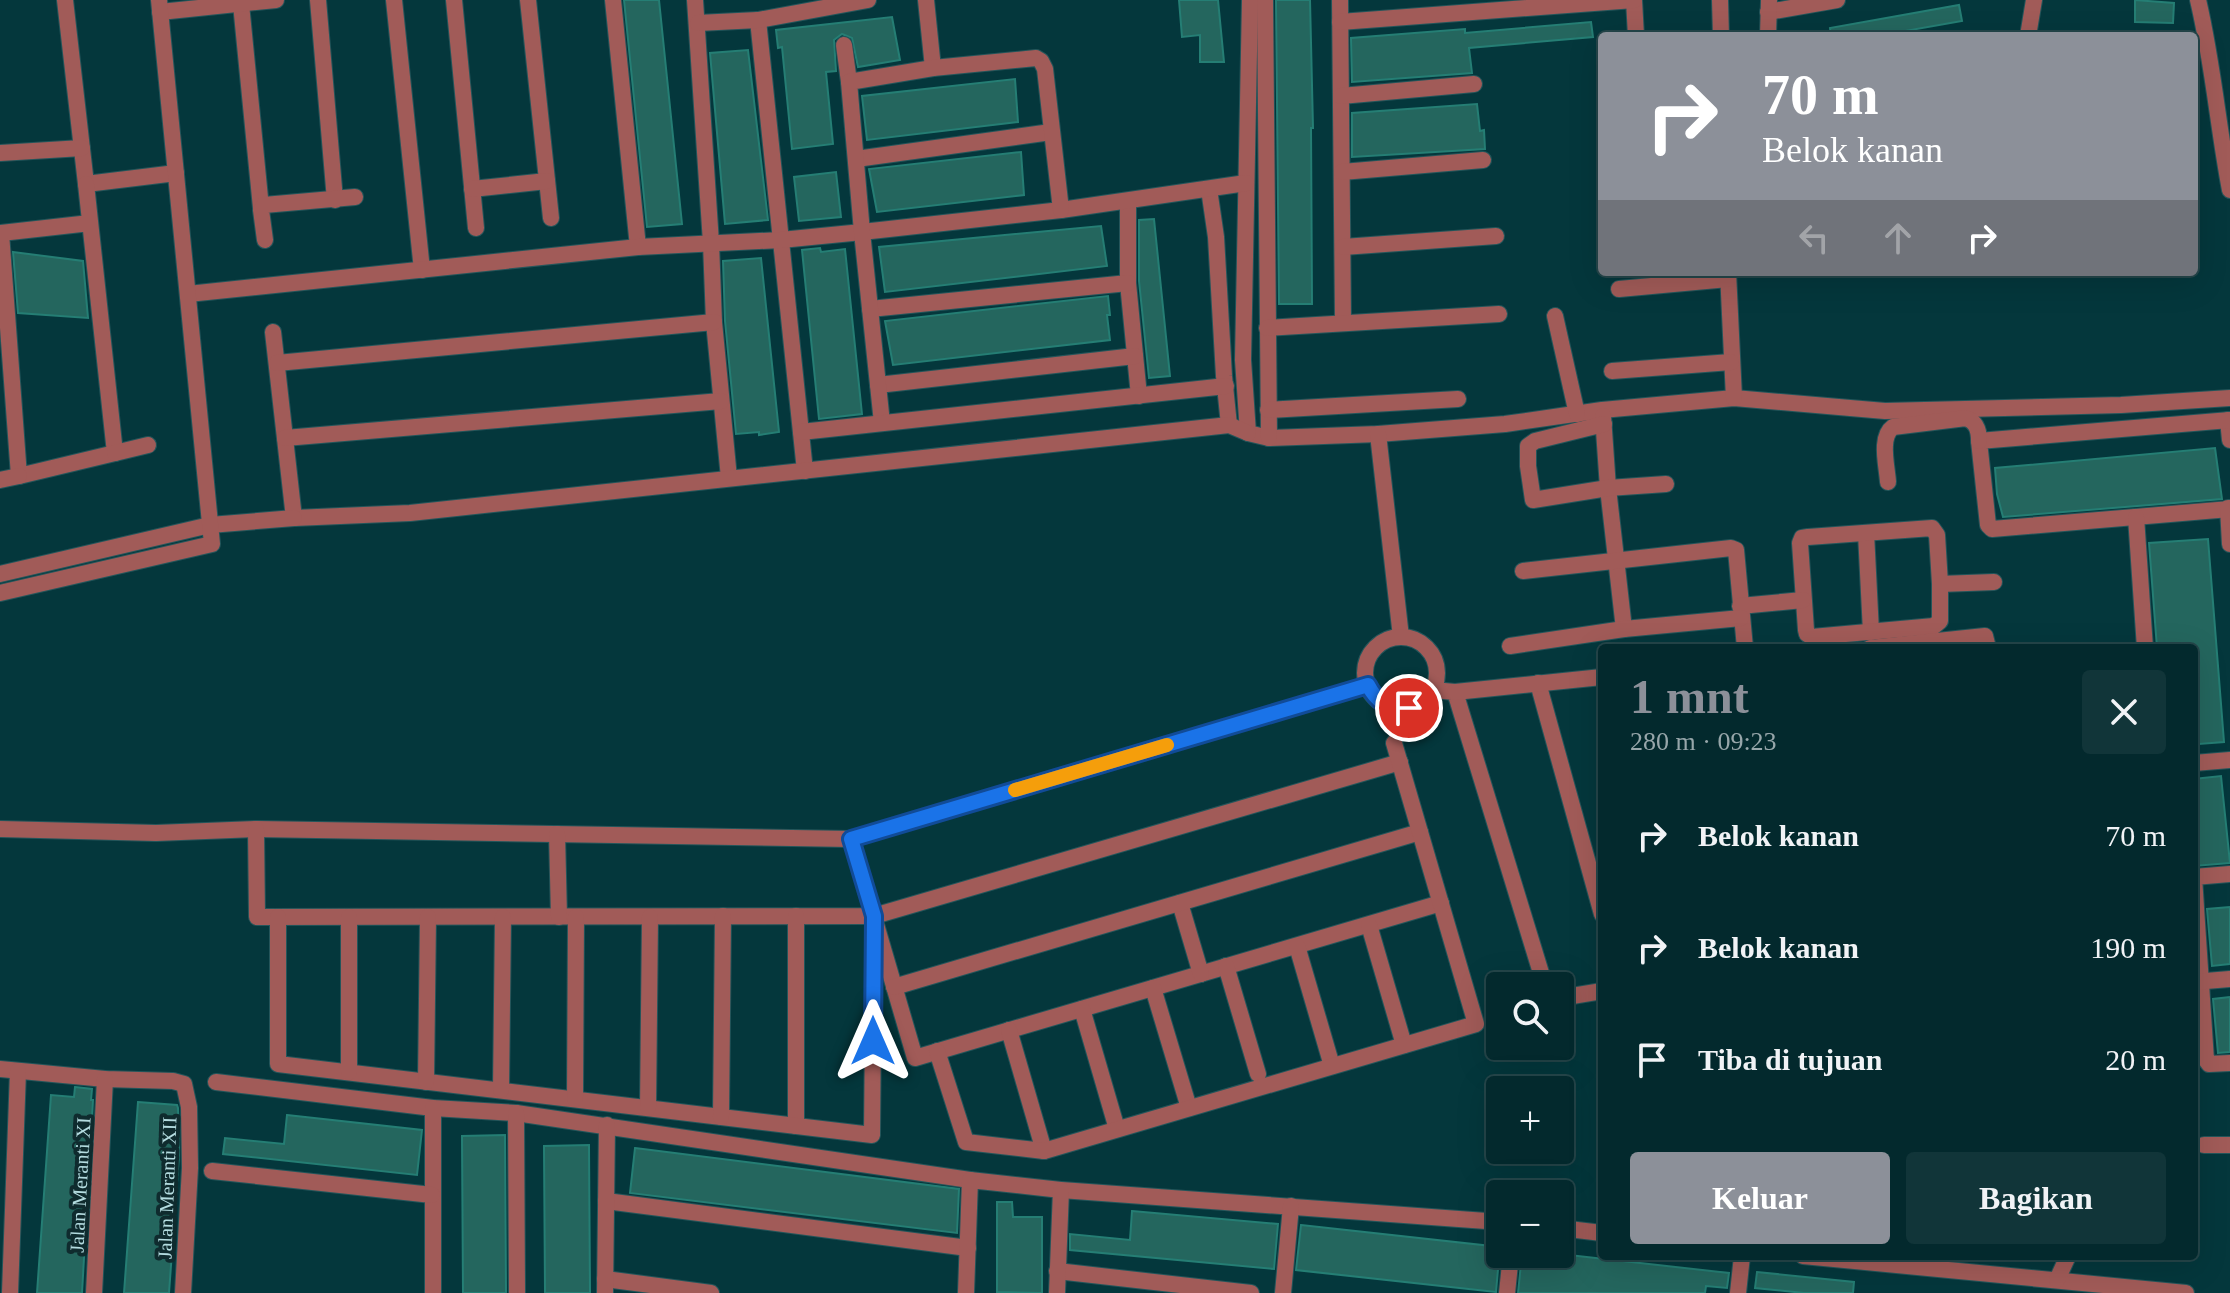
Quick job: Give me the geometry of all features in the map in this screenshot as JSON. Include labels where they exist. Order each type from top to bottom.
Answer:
[{"type":"street","points":[[65,0],[115,453]]},
{"type":"street","points":[[0,593],[212,544],[159,6],[276,0]]},
{"type":"street","points":[[318,0],[335,200]]},
{"type":"street","points":[[394,0],[422,270]]},
{"type":"street","points":[[454,0],[476,228]]},
{"type":"street","points":[[528,0],[551,218]]},
{"type":"street","points":[[613,0],[638,247]]},
{"type":"street","points":[[695,0],[714,322],[729,478]]},
{"type":"street","points":[[698,23],[758,20],[868,0]]},
{"type":"street","points":[[926,0],[933,68]]},
{"type":"street","points":[[1248,433],[1243,360],[1250,0]]},
{"type":"street","points":[[1265,0],[1269,438]]},
{"type":"street","points":[[1340,0],[1343,322]]},
{"type":"street","points":[[1340,22],[1634,0],[1636,32]]},
{"type":"street","points":[[1720,0],[1721,32]]},
{"type":"street","points":[[1768,32],[1768,6],[1837,0]]},
{"type":"street","points":[[2029,32],[2034,0]]},
{"type":"street","points":[[2198,0],[2230,190]]},
{"type":"street","points":[[241,4],[265,240]]},
{"type":"street","points":[[758,20],[805,471]]},
{"type":"street","points":[[844,45],[882,423]]},
{"type":"street","points":[[849,82],[933,68],[1036,58],[1041,61],[1045,69],[1061,210]]},
{"type":"street","points":[[1341,96],[1474,84]]},
{"type":"street","points":[[856,159],[1051,132]]},
{"type":"street","points":[[0,153],[82,148]]},
{"type":"street","points":[[1342,172],[1483,160]]},
{"type":"street","points":[[86,184],[176,173]]},
{"type":"street","points":[[472,189],[547,181]]},
{"type":"street","points":[[188,294],[638,247],[781,240],[862,232],[1061,210],[1246,183]]},
{"type":"street","points":[[1209,189],[1216,237],[1229,425]]},
{"type":"street","points":[[261,208],[264,205],[355,197]]},
{"type":"street","points":[[1128,201],[1128,283],[1139,396]]},
{"type":"street","points":[[19,476],[1,233],[90,223]]},
{"type":"street","points":[[1343,247],[1496,236]]},
{"type":"street","points":[[1619,289],[1645,279],[1728,276],[1734,398]]},
{"type":"street","points":[[870,309],[1128,283]]},
{"type":"street","points":[[1267,328],[1499,314]]},
{"type":"street","points":[[1555,316],[1577,414]]},
{"type":"street","points":[[277,363],[714,322]]},
{"type":"street","points":[[273,332],[294,518]]},
{"type":"street","points":[[878,385],[1135,356]]},
{"type":"street","points":[[1612,371],[1731,362]]},
{"type":"street","points":[[801,432],[1226,386]]},
{"type":"street","points":[[1666,484],[1608,488],[1526,501],[1528,446],[1603,417],[1734,398],[1885,411],[2121,405],[2230,398]]},
{"type":"street","points":[[1268,410],[1458,399]]},
{"type":"street","points":[[285,438],[721,401]]},
{"type":"street","points":[[0,574],[210,525],[410,513],[1229,425],[1269,438],[1378,434],[1505,424],[1577,414],[1603,417]]},
{"type":"street","points":[[1603,417],[1624,629]]},
{"type":"street","points":[[1888,482],[1885,436],[1889,429],[1966,418],[1979,430],[1988,525],[1992,529],[2229,508],[2230,544]]},
{"type":"street","points":[[1979,441],[2229,420],[2230,440]]},
{"type":"street","points":[[1378,434],[1401,637]]},
{"type":"street","points":[[0,480],[148,445]]},
{"type":"street","points":[[2136,517],[2145,644]]},
{"type":"street","points":[[1870,640],[1939,624],[1940,584],[1935,530],[1925,528],[1802,538],[1803,600],[1809,636],[1899,644]]},
{"type":"street","points":[[1866,533],[1870,640]]},
{"type":"street","points":[[1523,571],[1731,548],[1736,550],[1744,644]]},
{"type":"street","points":[[49,581],[58,560]]},
{"type":"street","points":[[1940,584],[1994,582]]},
{"type":"street","points":[[1510,646],[1803,600]]},
{"type":"street","points":[[1928,644],[1985,636],[1987,644]]},
{"type":"street","points":[[1401,637],[1429,650],[1437,669],[1433,690],[1419,705],[1399,709],[1389,707],[1380,702],[1368,685],[1365,676],[1369,656],[1383,642],[1401,637]]},
{"type":"street","points":[[1433,690],[1455,692],[1598,677]]},
{"type":"street","points":[[1538,683],[1598,900]]},
{"type":"street","points":[[0,829],[156,833],[256,829],[851,839],[1368,685]]},
{"type":"street","points":[[1455,692],[1541,972]]},
{"type":"street","points":[[937,1051],[966,1142],[1044,1151],[1476,1024],[1394,743]]},
{"type":"street","points":[[2198,763],[2230,760]]},
{"type":"street","points":[[256,829],[257,917],[874,916],[1400,762]]},
{"type":"street","points":[[894,987],[1420,832]]},
{"type":"street","points":[[557,834],[567,917],[575,1099]]},
{"type":"street","points":[[851,839],[915,1058],[1441,903]]},
{"type":"street","points":[[2198,877],[2230,874]]},
{"type":"street","points":[[1180,903],[1201,974]]},
{"type":"street","points":[[721,1117],[723,916]]},
{"type":"street","points":[[796,916],[796,1126]]},
{"type":"street","points":[[278,917],[278,1064],[872,1135],[874,916]]},
{"type":"street","points":[[349,917],[349,1072]]},
{"type":"street","points":[[426,1082],[428,917]]},
{"type":"street","points":[[501,1090],[503,917]]},
{"type":"street","points":[[648,1108],[650,917]]},
{"type":"street","points":[[1369,925],[1404,1045]]},
{"type":"street","points":[[1297,946],[1332,1066]]},
{"type":"street","points":[[1226,966],[1258,1074]]},
{"type":"street","points":[[2230,979],[2198,982],[2206,1062],[2230,1063]]},
{"type":"street","points":[[1153,988],[1189,1108]]},
{"type":"street","points":[[1574,996],[1598,992]]},
{"type":"street","points":[[1082,1009],[1117,1129]]},
{"type":"street","points":[[1009,1030],[1044,1151]]},
{"type":"street","points":[[0,1069],[105,1079]]},
{"type":"street","points":[[10,1293],[18,1071]]},
{"type":"street","name":"Jalan Meranti XII","points":[[105,1079],[184,1084],[189,1107],[190,1168],[183,1293]]},
{"type":"street","name":"Jalan Meranti XI","points":[[94,1293],[105,1079]]},
{"type":"street","points":[[216,1082],[433,1108],[516,1113],[970,1180],[1061,1190],[1486,1221]]},
{"type":"street","points":[[433,1108],[433,1293]]},
{"type":"street","points":[[516,1113],[517,1293]]},
{"type":"street","points":[[607,1125],[605,1286],[711,1293]]},
{"type":"street","points":[[2204,1145],[2230,1145]]},
{"type":"street","points":[[212,1171],[432,1195]]},
{"type":"street","points":[[966,1293],[970,1180]]},
{"type":"street","points":[[1057,1293],[1061,1190]]},
{"type":"street","points":[[606,1201],[968,1248]]},
{"type":"street","points":[[1283,1293],[1291,1206]]},
{"type":"street","points":[[1574,1230],[1598,1233]]},
{"type":"street","points":[[1738,1293],[1742,1260]]},
{"type":"street","points":[[1845,1260],[2186,1293]]},
{"type":"street","points":[[2057,1280],[2066,1260]]},
{"type":"street","points":[[1507,1293],[1510,1268]]},
{"type":"street","points":[[1057,1271],[1142,1287],[1242,1292]]},
{"type":"building","points":[[624,0],[659,0],[682,224],[647,227]]},
{"type":"building","points":[[1179,0],[1218,0],[1224,62],[1200,62],[1200,35],[1182,37]]},
{"type":"building","points":[[1276,0],[1310,0],[1312,304],[1279,304]]},
{"type":"building","points":[[2135,0],[2174,3],[2173,23],[2135,22]]},
{"type":"building","points":[[1959,5],[1962,21],[1900,32],[1830,32],[1830,28]]},
{"type":"building","points":[[892,17],[900,60],[858,67],[852,38],[842,34],[834,40],[836,71],[826,72],[833,144],[792,149],[782,47],[778,48],[776,30]]},
{"type":"building","points":[[1591,22],[1593,37],[1469,48],[1472,73],[1352,82],[1351,38],[1465,29],[1465,33]]},
{"type":"building","points":[[748,50],[768,220],[725,224],[710,53]]},
{"type":"building","points":[[1015,79],[1018,122],[867,140],[862,96]]},
{"type":"building","points":[[1477,104],[1485,149],[1352,157],[1352,113]]},
{"type":"building","points":[[1021,152],[1024,195],[877,212],[869,169]]},
{"type":"building","points":[[836,172],[841,217],[799,221],[794,177]]},
{"type":"building","points":[[1154,219],[1170,376],[1149,378],[1139,281],[1139,220]]},
{"type":"building","points":[[1101,226],[1107,266],[885,292],[879,247]]},
{"type":"building","points":[[820,248],[821,252],[845,249],[862,414],[819,419],[802,250]]},
{"type":"building","points":[[13,252],[83,261],[88,318],[18,313]]},
{"type":"building","points":[[761,258],[779,432],[736,434],[725,321],[723,261]]},
{"type":"building","points":[[1108,296],[1110,340],[893,365],[885,321]]},
{"type":"building","points":[[2215,448],[2222,499],[2003,517],[1995,468]]},
{"type":"building","points":[[2208,539],[2224,742],[2199,744],[2198,644],[2157,644],[2149,543]]},
{"type":"building","points":[[2221,776],[2230,863],[2198,866],[2198,779]]},
{"type":"building","points":[[2230,907],[2230,964],[2212,966],[2207,909]]},
{"type":"building","points":[[2230,997],[2230,1052],[2218,1053],[2213,999]]},
{"type":"building","points":[[75,1087],[92,1089],[93,1100],[82,1293],[37,1293],[51,1095],[74,1097]]},
{"type":"building","points":[[138,1102],[177,1105],[178,1108],[179,1155],[169,1293],[124,1293]]},
{"type":"building","points":[[287,1115],[422,1130],[417,1175],[223,1154],[225,1138],[284,1144]]},
{"type":"building","points":[[505,1135],[506,1293],[463,1293],[462,1136]]},
{"type":"building","points":[[589,1145],[590,1293],[545,1293],[544,1146]]},
{"type":"building","points":[[635,1148],[959,1189],[957,1233],[630,1193]]},
{"type":"building","points":[[997,1202],[1012,1202],[1013,1217],[1042,1217],[1042,1293],[997,1292]]},
{"type":"building","points":[[1132,1211],[1278,1224],[1274,1269],[1070,1250],[1070,1234],[1130,1240]]},
{"type":"building","points":[[1301,1225],[1486,1245],[1486,1268],[1498,1268],[1496,1292],[1296,1270]]},
{"type":"building","points":[[1574,1256],[1729,1273],[1727,1288],[1706,1286],[1705,1293],[1518,1293],[1521,1268],[1574,1268]]},
{"type":"building","points":[[1757,1272],[1854,1282],[1853,1293],[1804,1293],[1755,1288]]},
{"type":"slow traffic","points":[[1015,790],[1167,745]]},
{"type":"route","points":[[873,1041],[874,916],[851,839],[1368,685],[1380,702],[1389,707],[1409,708]]}]
